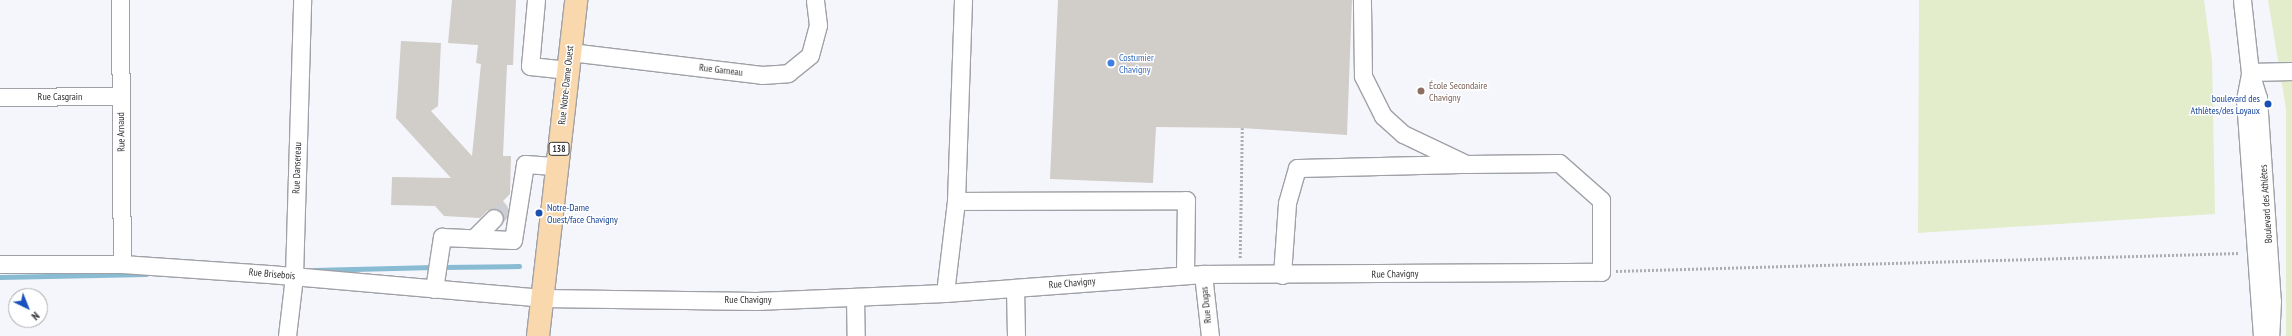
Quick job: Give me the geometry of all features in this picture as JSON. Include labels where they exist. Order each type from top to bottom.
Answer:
[{"type":"main road","name":"Rue Notre-Dame Ouest","points":[[538,336],[576,0]]},
{"type":"street","name":"Rue Arnaud","points":[[120,0],[122,264]]},
{"type":"street","name":"Rue Dansereau","points":[[287,336],[294,276],[302,0]]},
{"type":"street","name":"Rue Garneau","points":[[536,0],[530,66],[569,61],[762,75],[788,73],[810,54],[818,25],[815,0]]},
{"type":"street","points":[[945,293],[956,201],[963,0]]},
{"type":"street","points":[[1362,0],[1363,76],[1383,116],[1403,134],[1466,164]]},
{"type":"street","name":"Boulevard des Athlètes","points":[[2242,0],[2250,72],[2258,98],[2272,297],[2270,336]]},
{"type":"street","points":[[2250,72],[2292,71]]},
{"type":"street","name":"Boulevard des Athlètes","points":[[2250,72],[2245,99],[2262,336]]},
{"type":"street","name":"Rue Casgrain","points":[[0,97],[120,96]]},
{"type":"street","points":[[1282,275],[1287,203],[1297,168],[1559,163],[1601,200],[1601,272]]},
{"type":"street","points":[[434,289],[442,236],[513,240],[514,204],[525,164],[557,166]]},
{"type":"street","points":[[956,201],[1186,200],[1185,275]]},
{"type":"street","points":[[474,238],[494,218]]},
{"type":"street","name":"Rue Brisebois","points":[[0,264],[122,264],[294,276],[542,298]]},
{"type":"street","name":"Rue Chavigny","points":[[542,298],[756,301],[945,293],[1203,274],[1282,275],[1601,272]]},
{"type":"street","name":"Rue Dugas","points":[[1203,274],[1210,336]]},
{"type":"street","points":[[1015,288],[1016,336]]},
{"type":"street","points":[[855,297],[856,336]]},
{"type":"path","points":[[1240,275],[1242,128]]},
{"type":"path","points":[[1601,272],[2246,253]]},
{"type":"green space","points":[[1919,0],[2204,0],[2212,60],[2215,214],[1918,233]]},
{"type":"green space","points":[[2268,0],[2292,0],[2292,336],[2286,336],[2286,109]]},
{"type":"building","points":[[452,0],[516,0],[513,65],[507,65],[503,156],[511,156],[510,194],[503,201],[508,207],[504,218],[501,211],[496,208],[487,211],[480,218],[444,216],[435,206],[391,205],[392,177],[451,178],[396,118],[401,41],[441,43],[438,106],[431,111],[472,156],[481,64],[476,63],[478,45],[448,43]]},
{"type":"building","points":[[1058,0],[1352,0],[1347,135],[1242,128],[1156,127],[1153,183],[1050,179]]},
{"type":"waterway","points":[[442,267],[519,266]]},
{"type":"waterway","points":[[314,270],[434,267]]},
{"type":"waterway","points":[[0,277],[146,274]]},
{"type":"tunnel","points":[[494,218],[508,207]]},
{"type":"place","name":"Costumier Chavigny","points":[[1111,63]]},
{"type":"place","name":"École Secondaire Chavigny","points":[[1421,91]]},
{"type":"place","name":"boulevard des Athlètes/des Loyaux","points":[[2268,104]]},
{"type":"place","name":"Notre-Dame Ouest/face Chavigny","points":[[539,213]]}]
